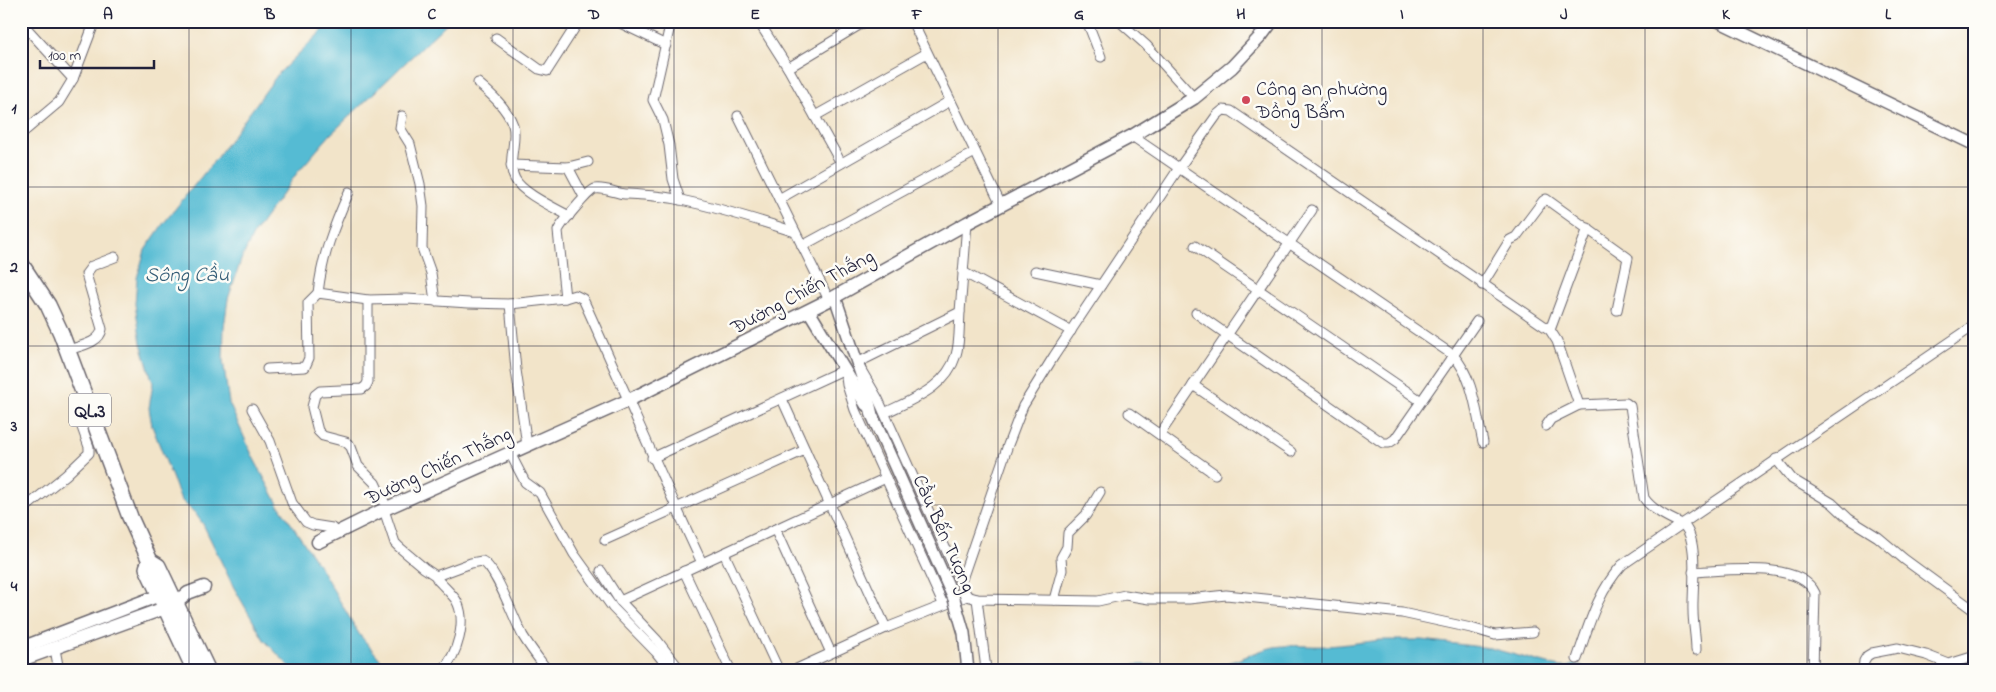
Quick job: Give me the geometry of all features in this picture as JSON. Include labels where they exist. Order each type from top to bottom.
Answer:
[{"type":"highway","name":"QL.3","points":[[21,264],[48,305],[68,350],[130,517],[150,561],[158,566],[208,671]]},
{"type":"highway","name":"QL.3","points":[[172,598],[195,671]]},
{"type":"main road","name":"Đường Chiến Thắng","points":[[318,542],[385,509],[628,400],[832,299],[967,223],[1132,136],[1194,98],[1232,67],[1261,36],[1272,21]]},
{"type":"main road","points":[[21,648],[204,587]]},
{"type":"main road","points":[[21,660],[55,649],[172,598]]},
{"type":"street","points":[[21,134],[59,102],[73,79],[95,21]]},
{"type":"street","points":[[496,38],[539,69],[547,71],[579,21]]},
{"type":"street","points":[[616,21],[666,45]]},
{"type":"street","points":[[671,21],[653,100],[663,120],[670,145],[673,179],[680,200]]},
{"type":"street","points":[[763,21],[762,27],[788,68],[841,163]]},
{"type":"street","points":[[788,68],[866,21]]},
{"type":"street","points":[[912,21],[1001,205]]},
{"type":"street","points":[[1087,21],[1101,57]]},
{"type":"street","points":[[1120,21],[1146,45],[1194,98]]},
{"type":"street","points":[[1718,21],[1975,145]]},
{"type":"street","points":[[21,22],[73,79]]},
{"type":"street","points":[[815,116],[927,53]]},
{"type":"street","points":[[478,83],[499,103],[513,125],[511,165],[515,180],[522,188],[569,216]]},
{"type":"street","points":[[779,199],[950,101]]},
{"type":"street","points":[[961,582],[1008,445],[1024,406],[1071,331],[1179,168],[1217,115],[1224,110],[1231,111],[1550,330],[1557,341],[1579,405]]},
{"type":"street","points":[[402,116],[400,128],[410,144],[420,184],[423,206],[422,248],[431,272],[435,301]]},
{"type":"street","points":[[738,116],[802,246],[832,299],[866,389],[872,415]]},
{"type":"street","points":[[1132,136],[1453,355],[1467,374],[1483,442]]},
{"type":"street","points":[[802,246],[975,152]]},
{"type":"street","points":[[511,165],[568,167],[588,162]]},
{"type":"street","points":[[568,167],[584,197]]},
{"type":"street","points":[[565,298],[558,231],[584,197],[596,188],[680,200],[758,219],[795,232]]},
{"type":"street","points":[[267,369],[305,366],[309,358],[308,303],[318,293],[323,258],[333,228],[349,192]]},
{"type":"street","points":[[1482,285],[1510,240],[1516,237],[1543,201],[1549,200],[1628,258],[1616,310]]},
{"type":"street","points":[[1160,434],[1312,210]]},
{"type":"street","points":[[885,413],[934,388],[942,380],[956,356],[967,223]]},
{"type":"street","points":[[1550,330],[1588,228]]},
{"type":"street","points":[[1195,246],[1421,402]]},
{"type":"street","points":[[68,350],[98,339],[101,335],[102,329],[86,274],[92,266],[115,257]]},
{"type":"street","points":[[1035,271],[1101,285]]},
{"type":"street","points":[[963,272],[1071,331]]},
{"type":"street","points":[[318,293],[368,300],[407,299],[510,304],[565,298],[575,295],[583,299],[652,458],[702,563]]},
{"type":"street","points":[[368,300],[368,382],[366,386],[362,389],[320,390],[314,395],[312,407],[318,431],[323,436],[346,442],[351,447],[358,466],[375,483],[395,543],[436,576],[454,598],[460,614],[457,646],[450,662],[442,671]]},
{"type":"street","points":[[510,304],[526,446]]},
{"type":"street","points":[[809,310],[872,415]]},
{"type":"street","points":[[857,363],[960,312]]},
{"type":"street","points":[[1196,314],[1382,443],[1389,443],[1395,439],[1477,321]]},
{"type":"street","points":[[1577,659],[1598,598],[1622,565],[1975,325]]},
{"type":"street","points":[[857,363],[885,413],[961,582],[972,598],[986,669]]},
{"type":"street","points":[[652,458],[844,369]]},
{"type":"street","points":[[844,369],[855,410],[943,604]]},
{"type":"street","points":[[1192,385],[1291,452]]},
{"type":"street","points":[[782,399],[886,628]]},
{"type":"street","points":[[1546,426],[1551,419],[1579,405],[1628,404],[1644,498],[1651,506],[1689,530],[1694,572],[1693,610],[1696,650]]},
{"type":"street","points":[[252,409],[270,441],[292,503],[306,522],[332,528],[336,534]]},
{"type":"street","points":[[21,512],[66,475],[89,453],[89,447],[79,419],[90,410]]},
{"type":"street","points":[[1129,413],[1215,474]]},
{"type":"street","name":"Cầu Bến Tượng","points":[[872,415],[954,599],[964,633],[968,671]]},
{"type":"street","points":[[605,540],[805,450]]},
{"type":"street","points":[[510,453],[525,482],[540,494],[574,554],[613,608],[656,652],[671,671]]},
{"type":"street","points":[[1776,459],[1792,479],[1832,503],[1849,519],[1878,537],[1975,611]]},
{"type":"street","points":[[620,601],[886,478]]},
{"type":"street","points":[[1054,600],[1062,570],[1061,558],[1067,547],[1068,533],[1086,515],[1100,492]]},
{"type":"street","points":[[775,530],[831,653]]},
{"type":"street","points":[[724,553],[779,671]]},
{"type":"street","points":[[436,576],[471,563],[482,561],[488,565],[534,654],[548,671]]},
{"type":"street","points":[[1694,572],[1770,570],[1800,578],[1810,584],[1815,593],[1812,670],[1817,671]]},
{"type":"street","points":[[601,571],[620,601],[657,640],[681,671]]},
{"type":"street","points":[[684,571],[731,671]]},
{"type":"street","points":[[792,671],[943,604],[972,598],[1098,601],[1125,595],[1149,599],[1189,599],[1226,595],[1402,613],[1495,635],[1533,632]]},
{"type":"street","points":[[1863,671],[1864,661],[1872,653],[1898,648],[1926,655],[1949,664],[1975,656]]},
{"type":"street","points":[[55,649],[59,671]]},
{"type":"water","name":"Sông Cầu","points":[[332,21],[449,21],[330,135],[297,173],[254,233],[241,260],[228,299],[224,327],[223,360],[229,403],[253,457],[278,504],[320,567],[359,634],[390,671],[294,671],[264,640],[233,586],[203,524],[195,513],[181,500],[152,426],[149,408],[153,383],[141,343],[135,304],[137,278],[145,250],[163,224],[218,156],[278,74]]},
{"type":"water","points":[[1381,640],[1422,640],[1490,648],[1559,667],[1575,664],[1583,666],[1587,671],[1089,671],[1120,665],[1215,665],[1231,662],[1274,647],[1327,646]]},
{"type":"place","name":"Công an phường Đồng Bẩm","points":[[1246,100]]}]
